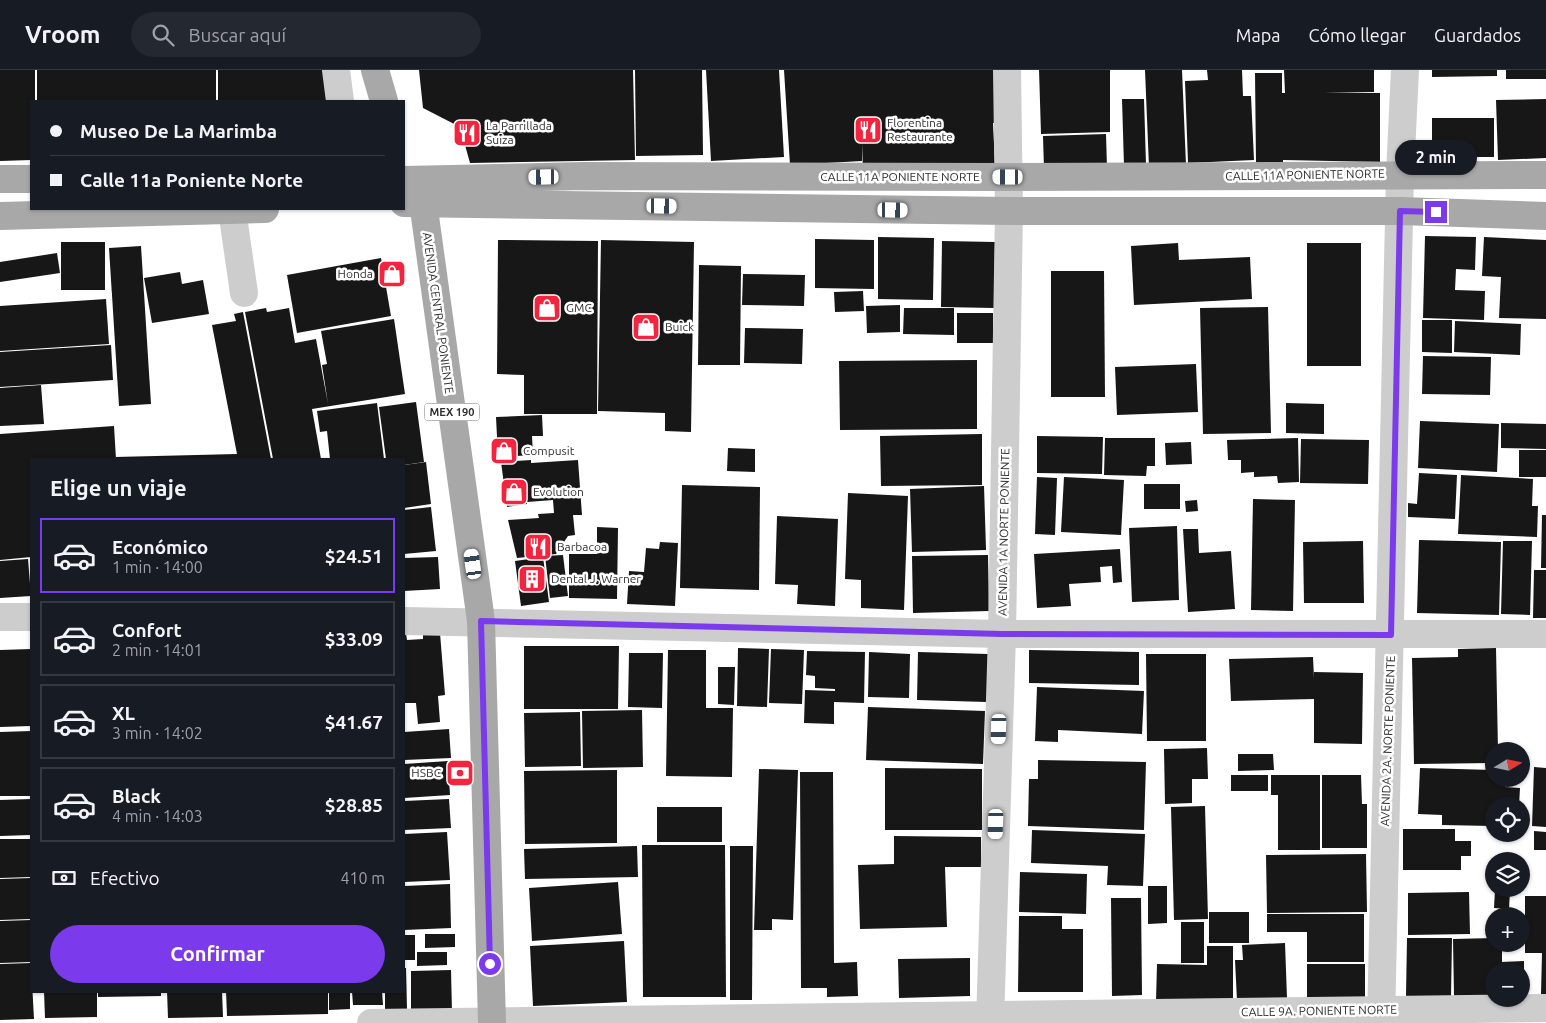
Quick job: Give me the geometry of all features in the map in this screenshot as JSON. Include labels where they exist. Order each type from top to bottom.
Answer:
[{"type":"main road","points":[[375,70],[384,100]]},
{"type":"main road","name":"CALLE 11A PONIENTE NORTE","points":[[408,189],[584,176],[1008,177],[1546,174]]},
{"type":"main road","points":[[584,176],[586,205]]},
{"type":"main road","points":[[0,179],[30,179]]},
{"type":"main road","points":[[408,189],[586,205],[1009,211],[1400,211],[1546,216]]},
{"type":"main road","name":"AVENIDA CENTRAL PONIENTE","points":[[408,189],[481,621],[492,1022]]},
{"type":"main road","points":[[0,216],[171,210],[232,210]]},
{"type":"street","points":[[336,70],[340,100]]},
{"type":"street","name":"AVENIDA 1A NORTE PONIENTE","points":[[990,1019],[1002,634],[1009,211],[1007,70]]},
{"type":"street","name":"AVENIDA 2A. NORTE PONIENTE","points":[[1381,1016],[1400,174],[1405,70]]},
{"type":"street","points":[[232,210],[244,293]]},
{"type":"street","points":[[0,617],[30,617]]},
{"type":"street","points":[[405,620],[1002,634],[1546,634]]},
{"type":"street","name":"CALLE 9A. PONIENTE NORTE","points":[[371,1023],[1381,1016],[1546,1008]]},
{"type":"building","points":[[0,70],[35,70],[35,100],[30,100],[30,160],[0,161]]},
{"type":"building","points":[[37,70],[216,70],[216,100],[37,100]]},
{"type":"building","points":[[218,70],[328,70],[329,100],[218,100]]},
{"type":"building","points":[[419,70],[633,70],[635,160],[470,163],[460,127],[423,108]]},
{"type":"building","points":[[635,70],[702,70],[703,155],[636,156]]},
{"type":"building","points":[[706,70],[779,70],[784,157],[711,161]]},
{"type":"building","points":[[784,70],[994,70],[997,123],[993,123],[995,165],[863,173],[862,143],[862,161],[790,165]]},
{"type":"building","points":[[1039,70],[1110,70],[1110,132],[1041,134]]},
{"type":"building","points":[[1145,70],[1182,70],[1186,165],[1149,167]]},
{"type":"building","points":[[1207,70],[1242,70],[1243,96],[1251,96],[1254,160],[1188,163],[1185,81],[1208,80]]},
{"type":"building","points":[[1284,70],[1374,70],[1374,92],[1324,93],[1380,93],[1380,162],[1283,160],[1283,163],[1256,163],[1255,73],[1282,73],[1282,93],[1285,93]]},
{"type":"building","points":[[1432,70],[1497,70],[1497,76],[1432,77]]},
{"type":"building","points":[[1506,70],[1546,70],[1546,79],[1506,79]]},
{"type":"building","points":[[1122,99],[1144,99],[1146,165],[1124,166]]},
{"type":"building","points":[[1546,99],[1546,158],[1498,160],[1496,100]]},
{"type":"building","points":[[1432,118],[1494,118],[1494,157],[1432,157]]},
{"type":"building","points":[[1106,134],[1107,168],[1044,169],[1043,136]]},
{"type":"building","points":[[1425,236],[1476,237],[1475,270],[1456,269],[1455,290],[1485,291],[1484,320],[1423,318]]},
{"type":"building","points":[[878,237],[934,238],[933,300],[878,299]]},
{"type":"building","points":[[1484,237],[1546,240],[1546,319],[1499,318],[1501,277],[1482,276]]},
{"type":"building","points":[[815,239],[874,240],[874,289],[815,288]]},
{"type":"building","name":"GMC","points":[[498,240],[598,241],[597,414],[524,414],[524,375],[497,374]]},
{"type":"building","name":"Buick","points":[[601,240],[694,242],[691,432],[665,431],[665,413],[598,411]]},
{"type":"building","points":[[942,241],[995,242],[994,308],[941,307]]},
{"type":"building","points":[[61,242],[105,242],[105,290],[61,290]]},
{"type":"building","points":[[1178,243],[1179,260],[1250,257],[1252,299],[1134,305],[1131,246]]},
{"type":"building","points":[[1307,243],[1361,243],[1361,366],[1307,366]]},
{"type":"building","points":[[141,246],[151,404],[119,406],[109,248]]},
{"type":"building","points":[[57,253],[60,273],[0,282],[0,262]]},
{"type":"building","points":[[381,258],[391,316],[297,333],[287,275]]},
{"type":"building","points":[[699,265],[741,266],[740,365],[698,365]]},
{"type":"building","points":[[1051,271],[1104,271],[1105,397],[1051,397]]},
{"type":"building","points":[[180,272],[182,284],[203,280],[209,314],[152,323],[144,278]]},
{"type":"building","points":[[743,274],[805,275],[804,306],[742,305]]},
{"type":"building","points":[[863,291],[864,311],[835,312],[834,292]]},
{"type":"building","points":[[106,299],[109,344],[0,351],[0,306]]},
{"type":"building","points":[[900,305],[900,332],[867,333],[866,306]]},
{"type":"building","points":[[1268,307],[1271,433],[1203,434],[1200,308]]},
{"type":"building","points":[[266,308],[267,312],[289,308],[295,343],[316,339],[328,404],[322,365],[327,364],[321,331],[394,319],[405,394],[312,409],[321,458],[273,458],[245,312]]},
{"type":"building","points":[[904,308],[954,308],[954,335],[903,334]]},
{"type":"building","points":[[243,312],[271,458],[116,458],[237,454],[212,325],[236,321],[234,314]]},
{"type":"building","points":[[957,313],[993,313],[993,343],[957,343]]},
{"type":"building","points":[[1422,320],[1452,320],[1452,353],[1422,352]]},
{"type":"building","points":[[1455,321],[1521,324],[1520,355],[1454,352]]},
{"type":"building","points":[[745,328],[803,329],[802,364],[744,363]]},
{"type":"building","points":[[111,345],[113,380],[0,387],[0,352]]},
{"type":"building","points":[[1423,356],[1491,357],[1490,395],[1422,394]]},
{"type":"building","points":[[977,360],[977,429],[840,430],[839,361]]},
{"type":"building","points":[[1196,364],[1198,412],[1117,415],[1115,367]]},
{"type":"building","points":[[41,385],[44,424],[0,426],[0,388]]},
{"type":"building","points":[[416,402],[424,462],[405,465],[405,458],[386,458],[379,407]]},
{"type":"building","points":[[377,403],[384,458],[330,458],[327,431],[320,432],[317,411]]},
{"type":"building","points":[[1286,403],[1324,404],[1324,434],[1286,433]]},
{"type":"building","points":[[542,415],[543,436],[532,436],[533,455],[498,457],[496,417]]},
{"type":"building","points":[[1420,421],[1499,424],[1497,472],[1418,468]]},
{"type":"building","points":[[1501,423],[1546,424],[1546,449],[1501,448]]},
{"type":"building","points":[[114,426],[116,458],[30,458],[30,557],[0,560],[0,434]]},
{"type":"building","points":[[982,434],[982,485],[881,486],[880,436]]},
{"type":"building","points":[[1037,436],[1103,437],[1102,474],[1037,473]]},
{"type":"building","points":[[1105,438],[1155,438],[1155,466],[1147,466],[1146,476],[1104,475]]},
{"type":"building","points":[[1298,438],[1299,482],[1278,483],[1277,476],[1254,477],[1254,472],[1241,473],[1241,460],[1228,460],[1227,440]]},
{"type":"building","points":[[1301,439],[1369,440],[1368,484],[1300,483]]},
{"type":"building","points":[[1191,442],[1192,464],[1166,465],[1165,443]]},
{"type":"building","points":[[728,448],[755,449],[755,472],[727,471]]},
{"type":"building","points":[[1519,450],[1546,450],[1546,477],[1519,477]]},
{"type":"building","points":[[531,460],[531,463],[578,460],[582,515],[573,515],[575,535],[568,536],[556,554],[517,558],[508,520],[539,518],[538,514],[554,513],[553,500],[527,502],[527,504],[507,507],[501,462]]},
{"type":"building","points":[[426,462],[431,504],[405,508],[405,465]]},
{"type":"building","points":[[1419,473],[1457,475],[1455,519],[1408,517],[1408,503],[1417,504]]},
{"type":"building","points":[[1461,475],[1533,479],[1532,506],[1538,506],[1537,537],[1458,534]]},
{"type":"building","points":[[1037,477],[1057,478],[1055,535],[1035,534]]},
{"type":"building","points":[[1064,477],[1124,480],[1121,535],[1061,532]]},
{"type":"building","points":[[1144,484],[1180,484],[1180,509],[1144,509]]},
{"type":"building","points":[[682,485],[760,487],[759,590],[680,588]]},
{"type":"building","points":[[984,486],[986,550],[912,552],[910,489]]},
{"type":"building","points":[[848,493],[908,496],[904,610],[861,608],[861,580],[845,579]]},
{"type":"building","points":[[1253,499],[1295,500],[1293,611],[1251,610]]},
{"type":"building","points":[[1197,500],[1198,511],[1186,512],[1185,501]]},
{"type":"building","points":[[431,507],[436,551],[405,554],[405,510]]},
{"type":"building","points":[[1542,515],[1546,515],[1546,568],[1541,568]]},
{"type":"building","points":[[777,516],[838,519],[835,606],[797,604],[798,585],[775,584]]},
{"type":"building","points":[[1177,526],[1179,600],[1132,602],[1129,528]]},
{"type":"building","points":[[597,527],[618,528],[617,599],[569,598],[569,554],[597,554]]},
{"type":"building","points":[[1183,529],[1198,529],[1199,553],[1231,551],[1235,609],[1188,612]]},
{"type":"building","points":[[1419,540],[1501,542],[1499,615],[1417,613]]},
{"type":"building","points":[[1363,541],[1364,603],[1304,603],[1303,542]]},
{"type":"building","points":[[1503,541],[1532,541],[1530,615],[1501,614]]},
{"type":"building","points":[[660,542],[678,543],[675,606],[627,604],[629,571],[644,572],[646,548],[659,549]]},
{"type":"building","points":[[1120,549],[1122,582],[1113,583],[1112,566],[1100,567],[1101,582],[1069,584],[1071,606],[1037,608],[1034,554]]},
{"type":"building","points":[[563,555],[568,596],[550,598],[545,556]]},
{"type":"building","points":[[988,555],[989,611],[913,613],[912,556]]},
{"type":"building","points":[[438,557],[440,589],[405,591],[405,558]]},
{"type":"building","name":"Dental J. Warner","points":[[543,557],[549,602],[521,606],[515,561]]},
{"type":"building","points":[[28,559],[30,596],[0,598],[0,561]]},
{"type":"building","points":[[1534,570],[1546,570],[1546,618],[1533,618]]},
{"type":"building","points":[[440,633],[445,695],[438,696],[440,722],[418,724],[416,703],[405,703],[405,634],[407,640],[423,639],[423,635]]},
{"type":"building","points":[[524,646],[619,646],[618,709],[524,709]]},
{"type":"building","points":[[738,648],[769,649],[767,707],[737,706]]},
{"type":"building","points":[[1496,648],[1498,742],[1485,742],[1485,763],[1414,764],[1412,658],[1458,657],[1458,649]]},
{"type":"building","points":[[30,649],[30,726],[0,727],[0,650]]},
{"type":"building","points":[[771,649],[804,650],[802,704],[769,703]]},
{"type":"building","points":[[668,650],[706,650],[706,708],[733,708],[732,777],[666,776]]},
{"type":"building","points":[[1029,650],[1139,652],[1139,685],[1029,683]]},
{"type":"building","points":[[807,651],[865,652],[864,703],[834,702],[834,724],[804,723],[805,690],[835,691],[835,689],[815,688],[815,676],[806,675]]},
{"type":"building","points":[[869,652],[910,654],[909,698],[868,697]]},
{"type":"building","points":[[918,652],[988,654],[987,702],[917,700]]},
{"type":"building","points":[[629,653],[663,653],[662,708],[628,707]]},
{"type":"building","points":[[1146,654],[1206,654],[1206,741],[1147,741]]},
{"type":"building","points":[[1313,657],[1314,678],[1314,672],[1363,673],[1362,744],[1314,743],[1314,699],[1231,701],[1229,659]]},
{"type":"building","points":[[718,667],[735,667],[734,705],[718,704]]},
{"type":"building","points":[[1037,687],[1144,691],[1142,734],[1058,730],[1058,742],[1035,741]]},
{"type":"building","points":[[868,707],[985,711],[983,764],[866,760]]},
{"type":"building","points":[[642,710],[643,767],[583,768],[582,711]]},
{"type":"building","points":[[580,712],[581,766],[525,767],[524,713]]},
{"type":"building","points":[[449,729],[451,758],[405,760],[405,732]]},
{"type":"building","points":[[30,731],[30,796],[0,796],[0,732]]},
{"type":"building","points":[[1207,748],[1208,779],[1192,779],[1192,803],[1165,804],[1164,749]]},
{"type":"building","points":[[1238,754],[1273,754],[1274,770],[1238,771]]},
{"type":"building","points":[[1038,760],[1146,762],[1144,830],[1028,826],[1029,779],[1038,779]]},
{"type":"building","points":[[448,761],[450,795],[405,798],[405,764]]},
{"type":"building","points":[[1534,767],[1546,768],[1546,827],[1532,826]]},
{"type":"building","points":[[885,768],[982,769],[982,830],[885,830]]},
{"type":"building","points":[[1420,768],[1485,770],[1485,788],[1520,788],[1520,797],[1485,797],[1485,826],[1442,825],[1442,815],[1418,814]]},
{"type":"building","points":[[759,769],[798,770],[793,920],[772,919],[772,930],[754,930]]},
{"type":"building","points":[[617,770],[617,843],[525,844],[524,771]]},
{"type":"building","points":[[800,772],[833,772],[834,963],[857,962],[858,996],[827,997],[827,988],[801,988]]},
{"type":"building","points":[[1231,775],[1268,775],[1268,791],[1231,791]]},
{"type":"building","points":[[1271,775],[1320,775],[1320,850],[1278,850],[1278,795],[1271,795]]},
{"type":"building","points":[[1322,775],[1361,775],[1362,804],[1367,804],[1367,848],[1322,848]]},
{"type":"building","points":[[30,799],[30,835],[0,836],[0,800]]},
{"type":"building","points":[[449,799],[451,828],[405,830],[405,801]]},
{"type":"building","points":[[1205,806],[1208,919],[1174,920],[1171,807]]},
{"type":"building","points":[[657,807],[722,807],[722,842],[657,842]]},
{"type":"building","points":[[1403,829],[1455,829],[1455,841],[1471,841],[1471,856],[1461,856],[1461,870],[1403,870]]},
{"type":"building","points":[[1032,830],[1145,834],[1143,886],[1107,885],[1108,866],[1031,863]]},
{"type":"building","points":[[1534,831],[1546,832],[1546,850],[1534,850]]},
{"type":"building","points":[[447,832],[450,880],[405,882],[405,834]]},
{"type":"building","points":[[894,836],[981,837],[981,867],[945,867],[947,927],[860,929],[858,865],[894,864]]},
{"type":"building","points":[[0,839],[30,839],[30,877],[0,878]]},
{"type":"building","points":[[642,845],[725,845],[726,997],[643,997]]},
{"type":"building","points":[[637,846],[638,877],[525,879],[524,849]]},
{"type":"building","points":[[730,846],[753,846],[752,1000],[730,1000]]},
{"type":"building","points":[[1366,854],[1367,912],[1267,913],[1266,855]]},
{"type":"building","points":[[1020,872],[1087,874],[1086,914],[1019,912]]},
{"type":"building","points":[[30,878],[30,919],[0,920],[0,879]]},
{"type":"building","points":[[618,882],[622,934],[532,941],[529,888]]},
{"type":"building","points":[[450,884],[451,928],[405,930],[405,886]]},
{"type":"building","points":[[1148,886],[1167,886],[1167,923],[1148,924]]},
{"type":"building","points":[[1469,892],[1470,934],[1408,935],[1408,893]]},
{"type":"building","points":[[1546,896],[1546,994],[1541,994],[1542,953],[1525,953],[1530,952],[1530,907],[1525,907],[1525,897]]},
{"type":"building","points":[[1495,897],[1510,897],[1509,907],[1494,907]]},
{"type":"building","points":[[1111,898],[1141,898],[1142,995],[1112,996]]},
{"type":"building","points":[[1209,912],[1249,912],[1249,943],[1209,943]]},
{"type":"building","points":[[1267,914],[1364,914],[1364,962],[1307,962],[1307,932],[1267,932]]},
{"type":"building","points":[[1019,916],[1062,916],[1062,929],[1083,929],[1083,992],[1018,992]]},
{"type":"building","points":[[30,920],[30,962],[0,963],[0,921]]},
{"type":"building","points":[[1181,922],[1204,922],[1204,963],[1181,963]]},
{"type":"building","points":[[425,934],[455,934],[455,947],[425,948]]},
{"type":"building","points":[[405,935],[415,935],[415,960],[405,960]]},
{"type":"building","points":[[1407,938],[1452,938],[1451,997],[1406,996]]},
{"type":"building","points":[[1485,938],[1485,952],[1502,952],[1502,962],[1485,962],[1485,995],[1454,996],[1453,939]]},
{"type":"building","points":[[624,941],[627,1002],[533,1006],[530,946]]},
{"type":"building","points":[[1285,943],[1287,998],[1237,1001],[1235,960],[1243,960],[1242,945]]},
{"type":"building","points":[[1207,946],[1233,946],[1233,1002],[1156,1001],[1157,964],[1207,965]]},
{"type":"building","points":[[417,952],[447,952],[447,965],[417,966]]},
{"type":"building","points":[[970,958],[970,996],[899,998],[898,959]]},
{"type":"building","points":[[30,963],[30,993],[33,993],[34,1019],[0,1020],[0,964]]},
{"type":"building","points":[[1307,964],[1365,964],[1365,1002],[1307,1002]]},
{"type":"building","points":[[406,968],[407,1009],[385,1009],[385,993],[405,993]]},
{"type":"building","points":[[451,970],[452,1012],[411,1012],[411,971]]},
{"type":"building","points":[[44,993],[97,993],[97,1017],[45,1018]]},
{"type":"building","points":[[98,993],[161,993],[161,996],[98,997]]},
{"type":"building","points":[[167,993],[222,993],[223,1017],[168,1018]]},
{"type":"building","points":[[226,993],[328,993],[328,1014],[227,1016]]},
{"type":"building","points":[[329,993],[350,993],[350,1009],[329,1010]]},
{"type":"building","points":[[352,993],[382,993],[383,1005],[353,1005]]},
{"type":"place","name":"Florentina Restaurante","points":[[868,130]]},
{"type":"place","name":"La Parrillada Suiza","points":[[467,133]]},
{"type":"place","name":"Honda","points":[[392,274]]},
{"type":"place","name":"GMC","points":[[547,308]]},
{"type":"place","name":"Buick","points":[[646,327]]},
{"type":"place","name":"Compusit","points":[[504,451]]},
{"type":"place","name":"Evolution","points":[[514,492]]},
{"type":"place","name":"Barbacoa","points":[[538,547]]},
{"type":"place","name":"Dental J. Warner","points":[[532,579]]},
{"type":"place","name":"HSBC","points":[[460,773]]},
{"type":"route","points":[[490,964],[481,621],[1002,634],[1391,635],[1400,211],[1436,212]]}]
